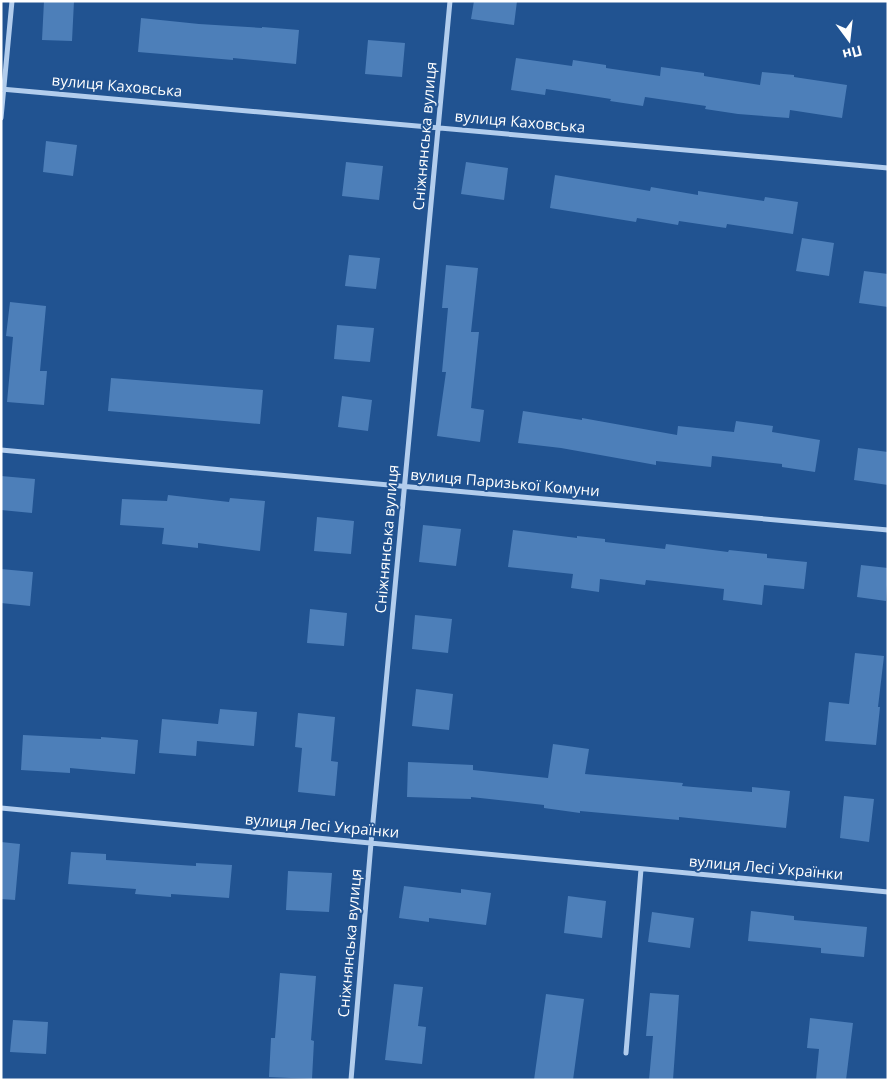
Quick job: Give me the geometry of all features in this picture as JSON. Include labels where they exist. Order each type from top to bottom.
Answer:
[{"type":"street","points":[[1,118],[12,1]]},
{"type":"street","name":"Сніжнянська вулиця","points":[[351,1080],[371,843],[450,1]]},
{"type":"street","name":"вулиця Каховська","points":[[3,89],[888,168]]},
{"type":"street","name":"вулиця Паризької Комуни","points":[[1,450],[888,530]]},
{"type":"street","name":"вулиця Лесі Українки","points":[[1,808],[888,892]]},
{"type":"street","points":[[626,1052],[641,869]]},
{"type":"building","points":[[44,1],[74,1],[72,41],[42,40]]},
{"type":"building","points":[[474,1],[517,1],[514,25],[471,19]]},
{"type":"building","points":[[141,18],[199,24],[299,30],[296,64],[138,52]]},
{"type":"building","points":[[368,40],[405,43],[402,77],[365,74]]},
{"type":"building","points":[[516,58],[572,66],[573,60],[606,65],[606,68],[660,76],[661,67],[704,73],[704,76],[760,85],[762,72],[794,75],[794,77],[847,85],[842,118],[790,110],[789,118],[738,114],[705,109],[706,106],[645,97],[643,106],[546,89],[545,95],[511,90]]},
{"type":"building","points":[[46,141],[77,145],[73,176],[43,172]]},
{"type":"building","points":[[346,162],[383,166],[379,200],[342,196]]},
{"type":"building","points":[[466,162],[508,168],[504,200],[461,194]]},
{"type":"building","points":[[555,175],[650,191],[651,187],[698,195],[698,191],[764,201],[765,197],[798,202],[793,234],[727,224],[726,228],[679,221],[678,225],[637,218],[636,222],[550,208]]},
{"type":"building","points":[[802,238],[834,243],[829,276],[796,271]]},
{"type":"building","points":[[349,255],[380,258],[376,289],[345,286]]},
{"type":"building","points":[[446,265],[478,268],[471,332],[479,332],[471,408],[484,410],[480,442],[437,436],[446,372],[442,372],[448,308],[442,308]]},
{"type":"building","points":[[864,271],[888,274],[888,307],[859,303]]},
{"type":"building","points":[[10,302],[46,306],[40,371],[47,371],[44,405],[7,402],[13,337],[6,336]]},
{"type":"building","points":[[337,325],[374,328],[370,362],[334,359]]},
{"type":"building","points":[[111,378],[263,390],[260,424],[108,411]]},
{"type":"building","points":[[342,396],[372,400],[368,431],[338,427]]},
{"type":"building","points":[[523,411],[582,420],[582,418],[677,435],[678,426],[734,432],[736,421],[773,426],[772,432],[820,440],[815,472],[782,467],[782,464],[712,456],[711,467],[656,461],[656,465],[561,448],[518,443]]},
{"type":"building","points":[[858,448],[888,452],[888,485],[854,480]]},
{"type":"building","points":[[1,476],[35,479],[32,513],[1,510]]},
{"type":"building","points":[[168,495],[229,502],[230,498],[265,501],[260,551],[198,543],[198,548],[162,544],[164,528],[120,525],[122,499],[167,501]]},
{"type":"building","points":[[317,517],[354,521],[351,554],[314,551]]},
{"type":"building","points":[[423,525],[461,529],[456,566],[419,562]]},
{"type":"building","points":[[513,530],[577,538],[577,536],[605,539],[605,542],[665,549],[666,544],[728,552],[729,550],[767,554],[767,558],[807,562],[804,589],[764,585],[762,605],[723,600],[724,589],[646,580],[645,585],[600,579],[599,592],[571,588],[573,574],[508,567]]},
{"type":"building","points":[[861,565],[888,568],[886,601],[857,597]]},
{"type":"building","points":[[1,569],[33,572],[30,606],[1,603]]},
{"type":"building","points":[[310,609],[347,613],[344,646],[307,643]]},
{"type":"building","points":[[415,615],[452,619],[448,653],[412,649]]},
{"type":"building","points":[[855,653],[884,656],[876,745],[825,741],[829,702],[849,704]]},
{"type":"building","points":[[416,689],[453,694],[449,730],[412,726]]},
{"type":"building","points":[[220,709],[257,712],[254,746],[197,741],[196,756],[159,753],[162,719],[218,724]]},
{"type":"building","points":[[298,713],[335,717],[331,761],[338,762],[335,796],[298,792],[302,748],[295,747]]},
{"type":"building","points":[[23,735],[138,740],[135,774],[70,768],[70,773],[21,770]]},
{"type":"building","points":[[553,744],[589,749],[585,774],[683,783],[682,786],[752,792],[752,787],[790,791],[786,828],[679,817],[679,820],[580,811],[580,813],[544,808],[544,805],[471,797],[471,799],[407,797],[408,762],[473,765],[473,770],[548,778]]},
{"type":"building","points":[[844,796],[874,799],[869,842],[840,838]]},
{"type":"building","points":[[1,842],[20,844],[15,900],[1,899]]},
{"type":"building","points":[[71,852],[106,854],[106,860],[196,866],[196,863],[232,865],[229,898],[171,894],[171,897],[135,894],[136,889],[68,884]]},
{"type":"building","points":[[288,871],[332,873],[329,912],[286,910]]},
{"type":"building","points":[[404,886],[461,893],[461,889],[491,893],[486,925],[429,918],[429,922],[399,918]]},
{"type":"building","points":[[568,896],[606,901],[602,938],[564,933]]},
{"type":"building","points":[[751,911],[794,916],[794,920],[867,927],[864,957],[821,953],[821,948],[748,941]]},
{"type":"building","points":[[652,912],[694,918],[690,948],[648,942]]},
{"type":"building","points":[[280,973],[316,976],[311,1040],[314,1041],[312,1079],[269,1077],[271,1038],[275,1038]]},
{"type":"building","points":[[394,984],[423,987],[418,1026],[426,1027],[422,1064],[385,1060]]},
{"type":"building","points":[[650,993],[679,995],[673,1080],[649,1080],[653,1036],[646,1036]]},
{"type":"building","points":[[546,994],[584,999],[573,1080],[534,1080]]},
{"type":"building","points":[[810,1018],[853,1023],[846,1080],[816,1080],[819,1049],[807,1048]]},
{"type":"building","points":[[13,1020],[48,1022],[46,1054],[10,1052]]}]
